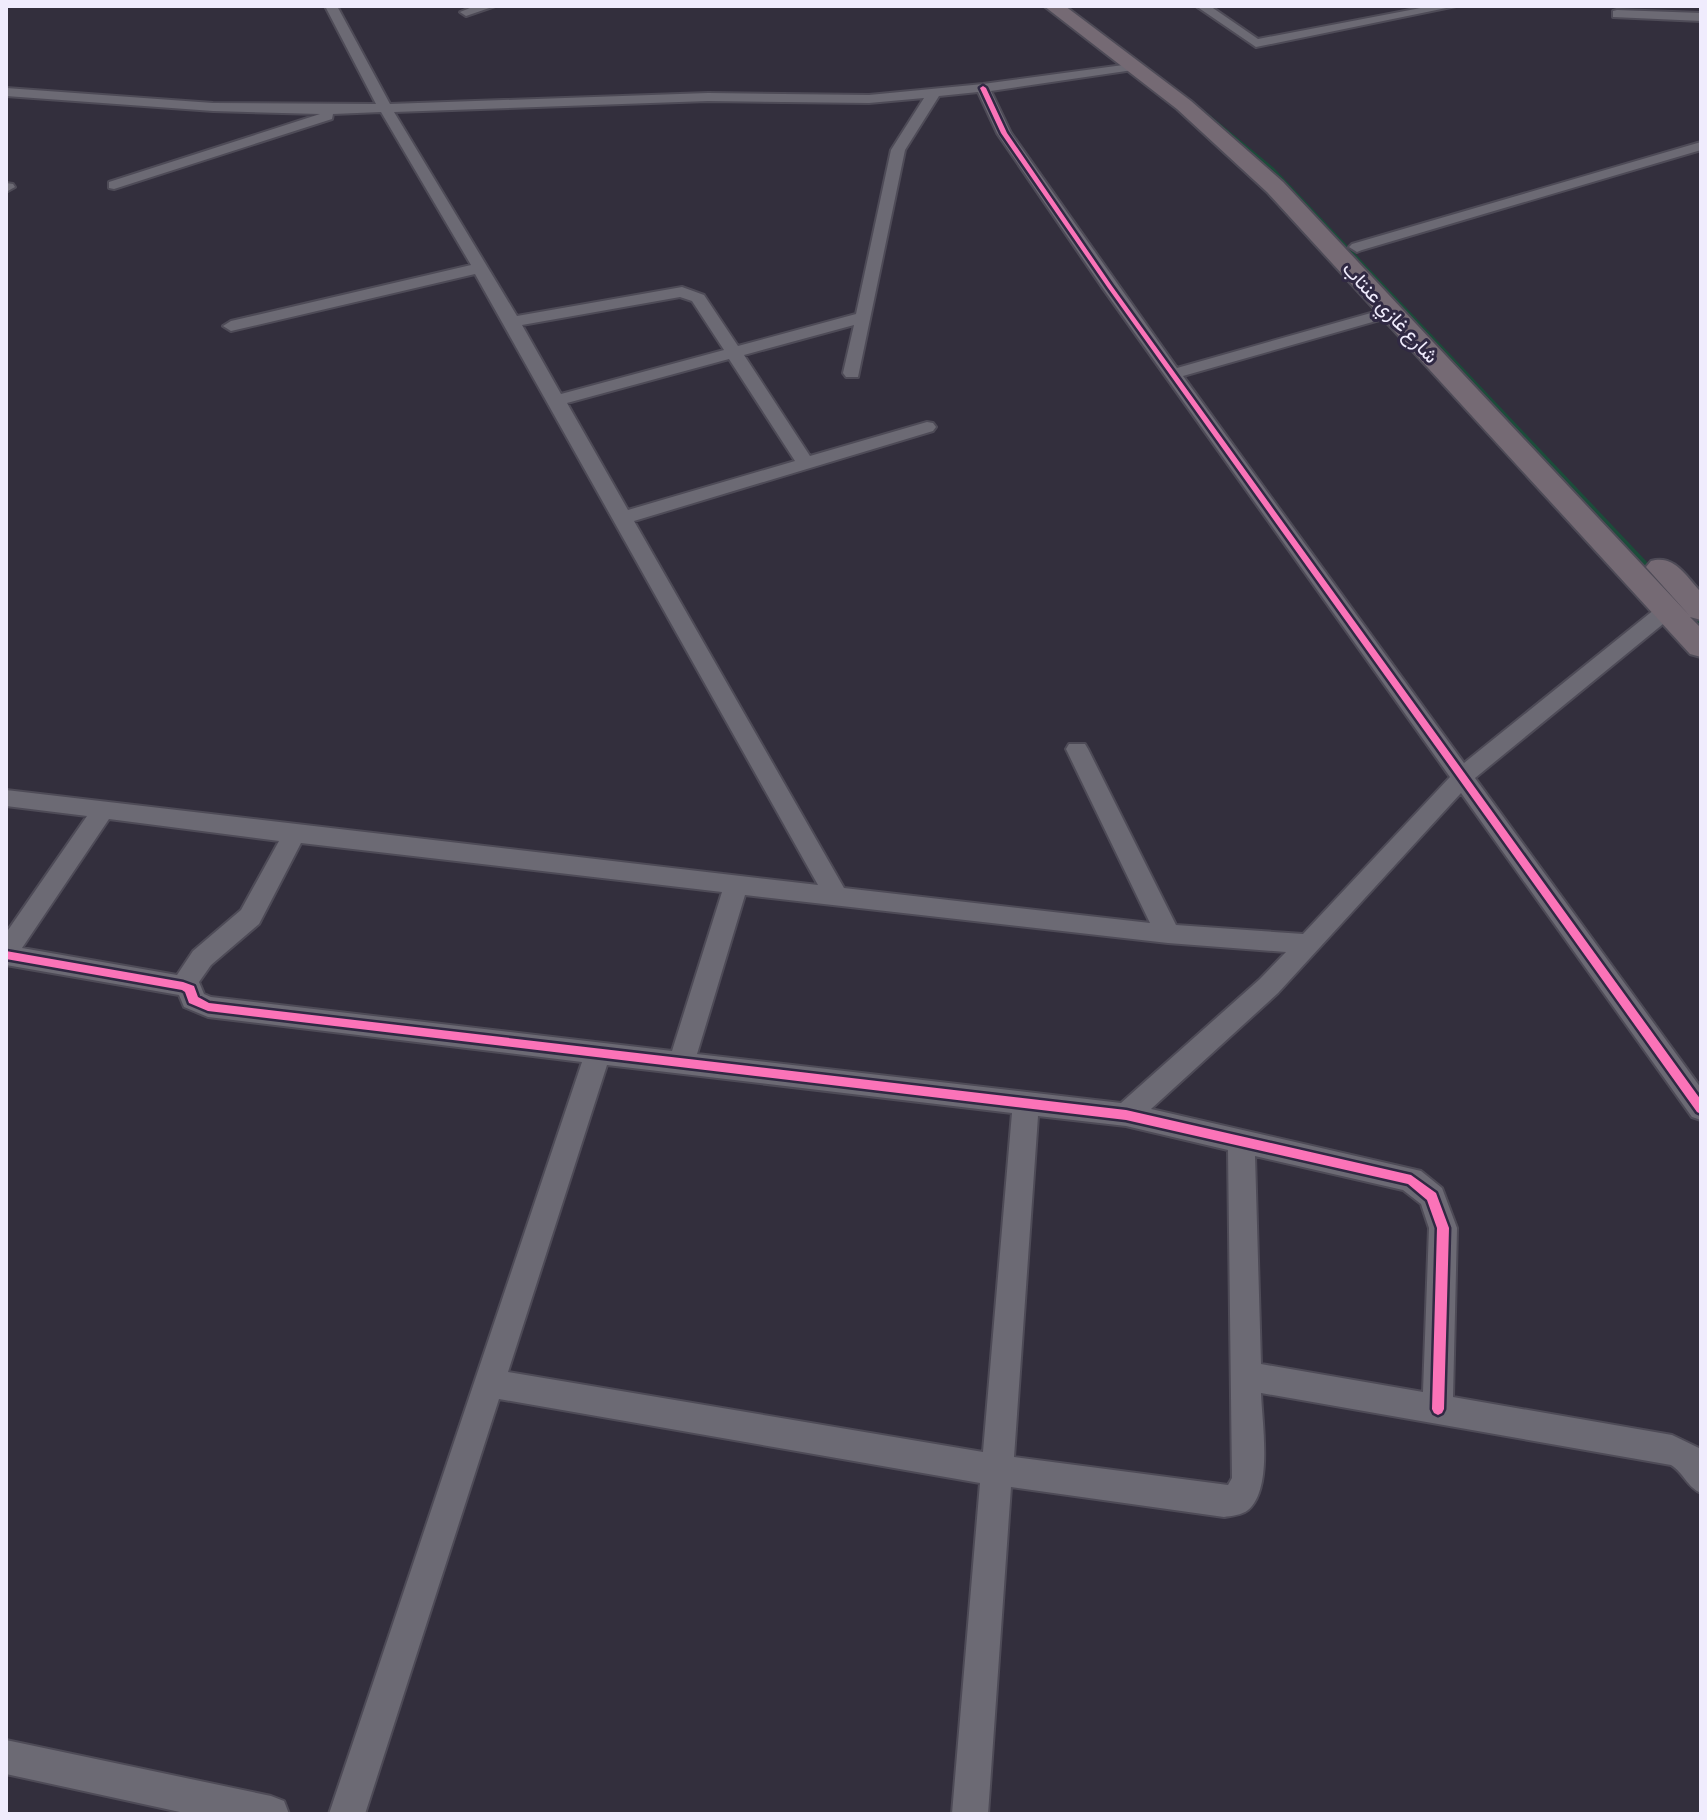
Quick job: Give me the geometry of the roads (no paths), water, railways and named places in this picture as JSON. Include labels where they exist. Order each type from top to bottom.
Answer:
[{"type":"highway","name":"شارع غازي عنتاب","points":[[1053,6],[1184,105],[1275,187],[1391,312],[1689,600],[1701,647]]},
{"type":"highway","points":[[1071,6],[1212,112],[1297,185],[1689,600]]},
{"type":"street","points":[[466,12],[489,6]]},
{"type":"street","points":[[1202,6],[1256,43],[1450,6]]},
{"type":"street","points":[[1220,6],[1238,18],[1239,22],[1233,27]]},
{"type":"street","points":[[1317,23],[1403,6]]},
{"type":"street","points":[[337,7],[385,108],[512,322],[836,895]]},
{"type":"street","points":[[1617,14],[1701,17]]},
{"type":"street","points":[[6,92],[213,107],[335,110],[692,97],[869,99],[983,88],[1133,66]]},
{"type":"street","points":[[983,88],[1004,133],[1173,374],[1701,1109]]},
{"type":"street","points":[[852,373],[898,150],[934,93]]},
{"type":"street","points":[[114,185],[324,118],[335,110]]},
{"type":"street","points":[[1357,247],[1701,146]]},
{"type":"street","points":[[231,326],[480,268]]},
{"type":"street","points":[[512,322],[682,292],[698,298],[806,463]]},
{"type":"street","points":[[1173,374],[1391,312]]},
{"type":"street","points":[[556,401],[864,317]]},
{"type":"street","points":[[622,518],[927,427]]},
{"type":"street","points":[[1126,1115],[1269,986],[1464,775],[1689,600]]},
{"type":"street","points":[[1077,749],[1168,934]]},
{"type":"street","points":[[6,798],[1168,934],[1309,944]]},
{"type":"street","points":[[103,810],[6,954],[183,986],[190,989],[193,1000],[208,1007],[1126,1115],[1411,1180],[1432,1197],[1443,1228],[1438,1409]]},
{"type":"street","points":[[183,986],[202,958],[250,917],[294,834]]},
{"type":"street","points":[[681,1062],[736,884]]},
{"type":"street","points":[[347,1814],[598,1052]]},
{"type":"street","points":[[970,1814],[1026,1103]]},
{"type":"street","points":[[489,1383],[998,1470],[1224,1501],[1237,1499],[1246,1490],[1248,1482],[1241,1141]]},
{"type":"street","points":[[1245,1376],[1672,1450],[1685,1455],[1697,1465],[1701,1477]]},
{"type":"street","points":[[6,1757],[174,1804],[271,1814]]}]
